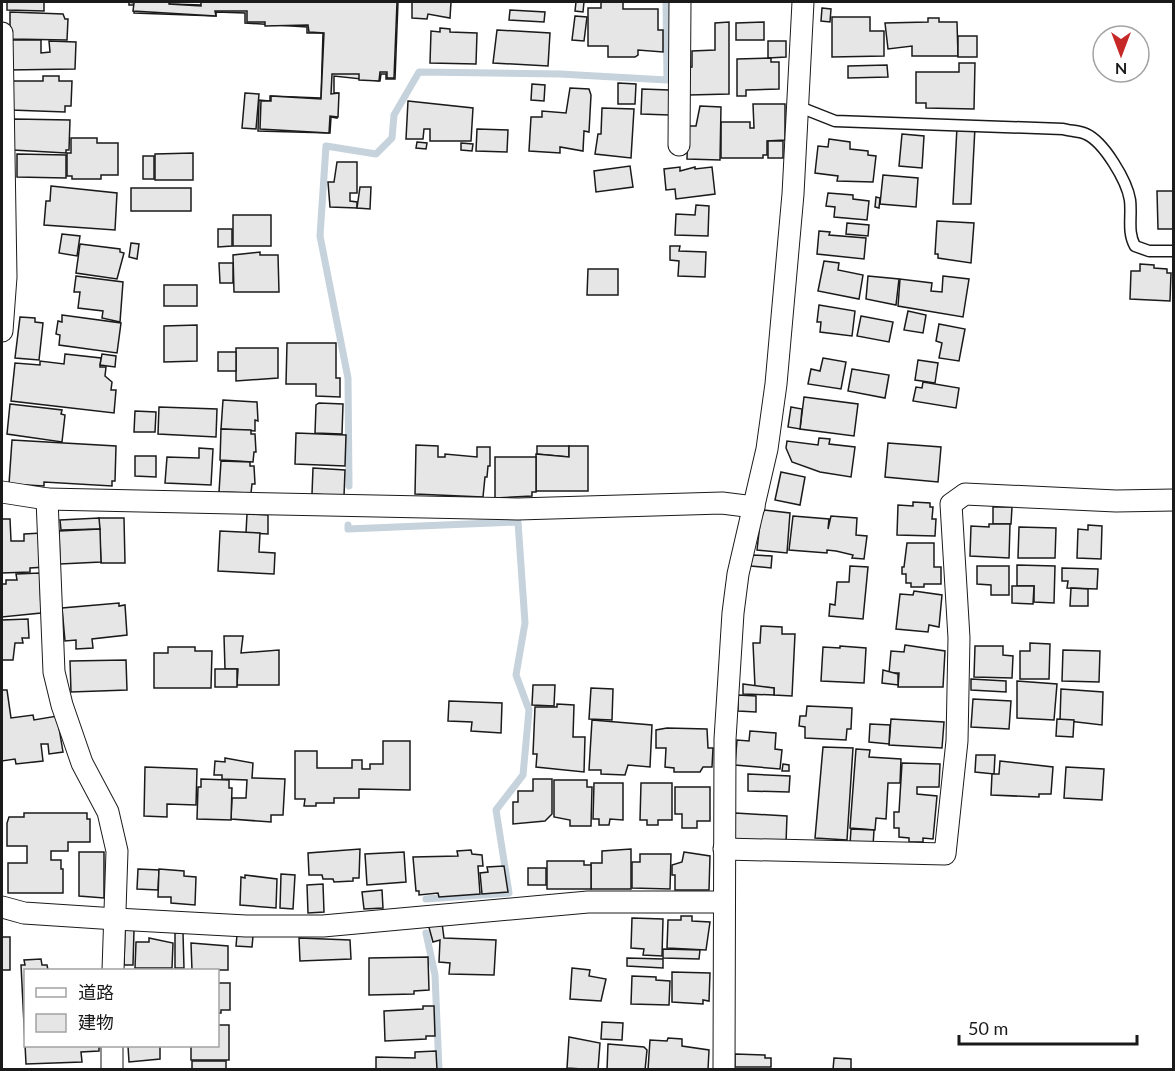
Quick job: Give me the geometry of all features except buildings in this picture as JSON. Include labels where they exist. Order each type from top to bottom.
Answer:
[{"type":"street","points":[[679,145],[680,2]]},
{"type":"street","points":[[724,1070],[725,739],[733,613],[738,574],[767,449],[776,384],[793,194],[803,2]]},
{"type":"street","points":[[2,33],[6,277],[2,331]]},
{"type":"street","points":[[2,492],[47,499],[518,509],[722,504],[754,507]]},
{"type":"street","points":[[724,849],[945,854],[957,741],[959,649],[951,504],[964,494],[1116,501],[1173,500]]},
{"type":"street","points":[[47,499],[54,672],[62,705],[82,763],[108,812],[117,851],[113,969]]},
{"type":"street","points":[[2,906],[24,913],[116,919],[246,926],[323,926],[588,902],[724,902]]},
{"type":"street","points":[[112,1047],[112,1070]]},
{"type":"lane","points":[[797,106],[835,120],[1063,129],[1086,134],[1103,146],[1126,188],[1130,199],[1131,239],[1135,246],[1149,251],[1173,251]]},
{"type":"waterway","points":[[349,486],[348,378],[320,236],[326,146],[376,154],[392,138],[394,115],[419,72],[560,74],[667,80],[666,2]]},
{"type":"waterway","points":[[348,525],[348,529],[518,522],[525,623],[516,675],[529,710],[523,775],[496,810],[509,893],[426,899]]},
{"type":"waterway","points":[[426,933],[435,975],[439,1070]]}]
